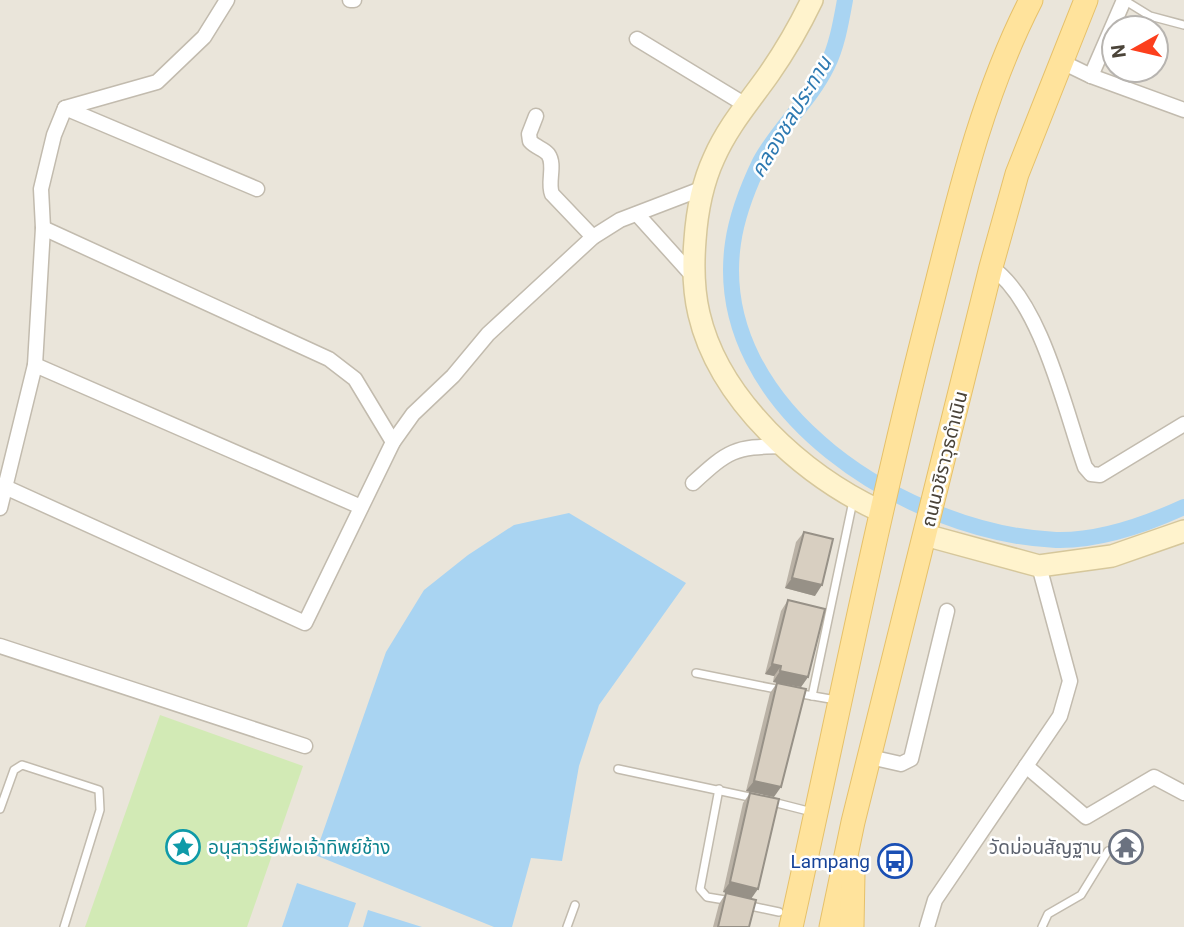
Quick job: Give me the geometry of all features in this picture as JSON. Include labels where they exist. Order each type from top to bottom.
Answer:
[{"type":"main road","points":[[782,922],[816,813],[880,511],[970,153],[996,82],[1031,0]]},
{"type":"main road","name":"ถนนวชิราวุธดำเนิน","points":[[831,927],[853,822],[991,267],[1017,174],[1086,0]]},
{"type":"main road","points":[[816,813],[853,822],[852,927]]},
{"type":"street","points":[[65,108],[156,82],[204,37],[227,0]]},
{"type":"street","points":[[1091,76],[1124,0]]},
{"type":"street","points":[[810,1],[769,74],[744,104],[715,156],[701,189],[692,275],[699,315],[716,360],[782,446],[818,477],[880,511]]},
{"type":"street","points":[[637,39],[744,104]]},
{"type":"street","points":[[1060,61],[1091,76],[1184,110]]},
{"type":"street","points":[[65,108],[257,189]]},
{"type":"street","points":[[0,508],[35,365],[43,228],[41,189],[54,135],[65,108]]},
{"type":"street","points":[[536,116],[529,134],[530,141],[548,154],[551,163],[549,186],[552,194],[593,237]]},
{"type":"street","points":[[5,487],[305,623],[393,442],[413,414],[453,376],[488,334],[593,237],[637,214],[701,189]]},
{"type":"street","points":[[637,214],[692,275]]},
{"type":"street","points":[[43,228],[329,359],[355,379],[393,442]]},
{"type":"street","points":[[991,267],[1006,278],[1034,319],[1085,467],[1091,474],[1100,475],[1184,424]]},
{"type":"street","points":[[35,365],[361,507]]},
{"type":"street","points":[[694,483],[725,454],[747,447],[782,446]]},
{"type":"street","points":[[925,535],[1040,566],[1112,556],[1184,531]]},
{"type":"street","points":[[927,927],[935,900],[1060,716],[1070,681],[1040,566]]},
{"type":"street","points":[[870,757],[901,764],[911,759],[947,611]]},
{"type":"street","points":[[0,646],[305,747]]},
{"type":"street","points":[[1026,766],[1086,817],[1154,777],[1184,793]]},
{"type":"lane","points":[[1124,0],[1150,16],[1184,25]]},
{"type":"lane","points":[[811,696],[854,498]]},
{"type":"lane","points":[[696,674],[840,700]]},
{"type":"lane","points":[[0,809],[15,770],[22,765],[99,790],[100,810],[64,927]]},
{"type":"lane","points":[[618,769],[719,789],[816,813]]},
{"type":"lane","points":[[719,789],[701,879],[702,893],[782,922]]},
{"type":"lane","points":[[1042,927],[1048,914],[1081,895],[1108,852]]},
{"type":"lane","points":[[567,927],[575,905]]},
{"type":"shaded area","points":[[0,0],[1184,0],[1184,927],[0,927]]},
{"type":"green space","points":[[160,715],[303,766],[247,927],[85,927]]},
{"type":"water","points":[[569,513],[686,583],[599,705],[579,766],[562,861],[531,858],[512,927],[494,927],[315,855],[386,652],[424,590],[468,555],[514,525]]},
{"type":"water","points":[[297,883],[356,903],[348,927],[282,927]]},
{"type":"water","points":[[368,910],[422,927],[363,927]]},
{"type":"building","points":[[804,532],[833,539],[822,585],[792,578]]},
{"type":"building","points":[[788,600],[825,609],[808,677],[780,671],[781,666],[772,664]]},
{"type":"building","points":[[777,683],[806,689],[781,787],[754,781]]},
{"type":"building","points":[[750,793],[779,799],[758,889],[730,882]]},
{"type":"building","points":[[726,893],[756,900],[749,927],[718,927]]},
{"type":"waterway","name":"คลองชลประทาน","points":[[845,0],[836,42],[827,66],[760,162],[747,191],[733,243],[734,303],[753,359],[786,409],[831,452],[883,487],[941,515],[999,532],[1056,540],[1089,538],[1122,530],[1184,507]]},
{"type":"place","name":"อนุสาวรีย์พ่อเจ้าทิพย์ช้าง","points":[[183,847]]},
{"type":"place","name":"วัดม่อนสัญฐาน","points":[[1126,847]]},
{"type":"place","name":"Lampang","points":[[895,861]]}]
